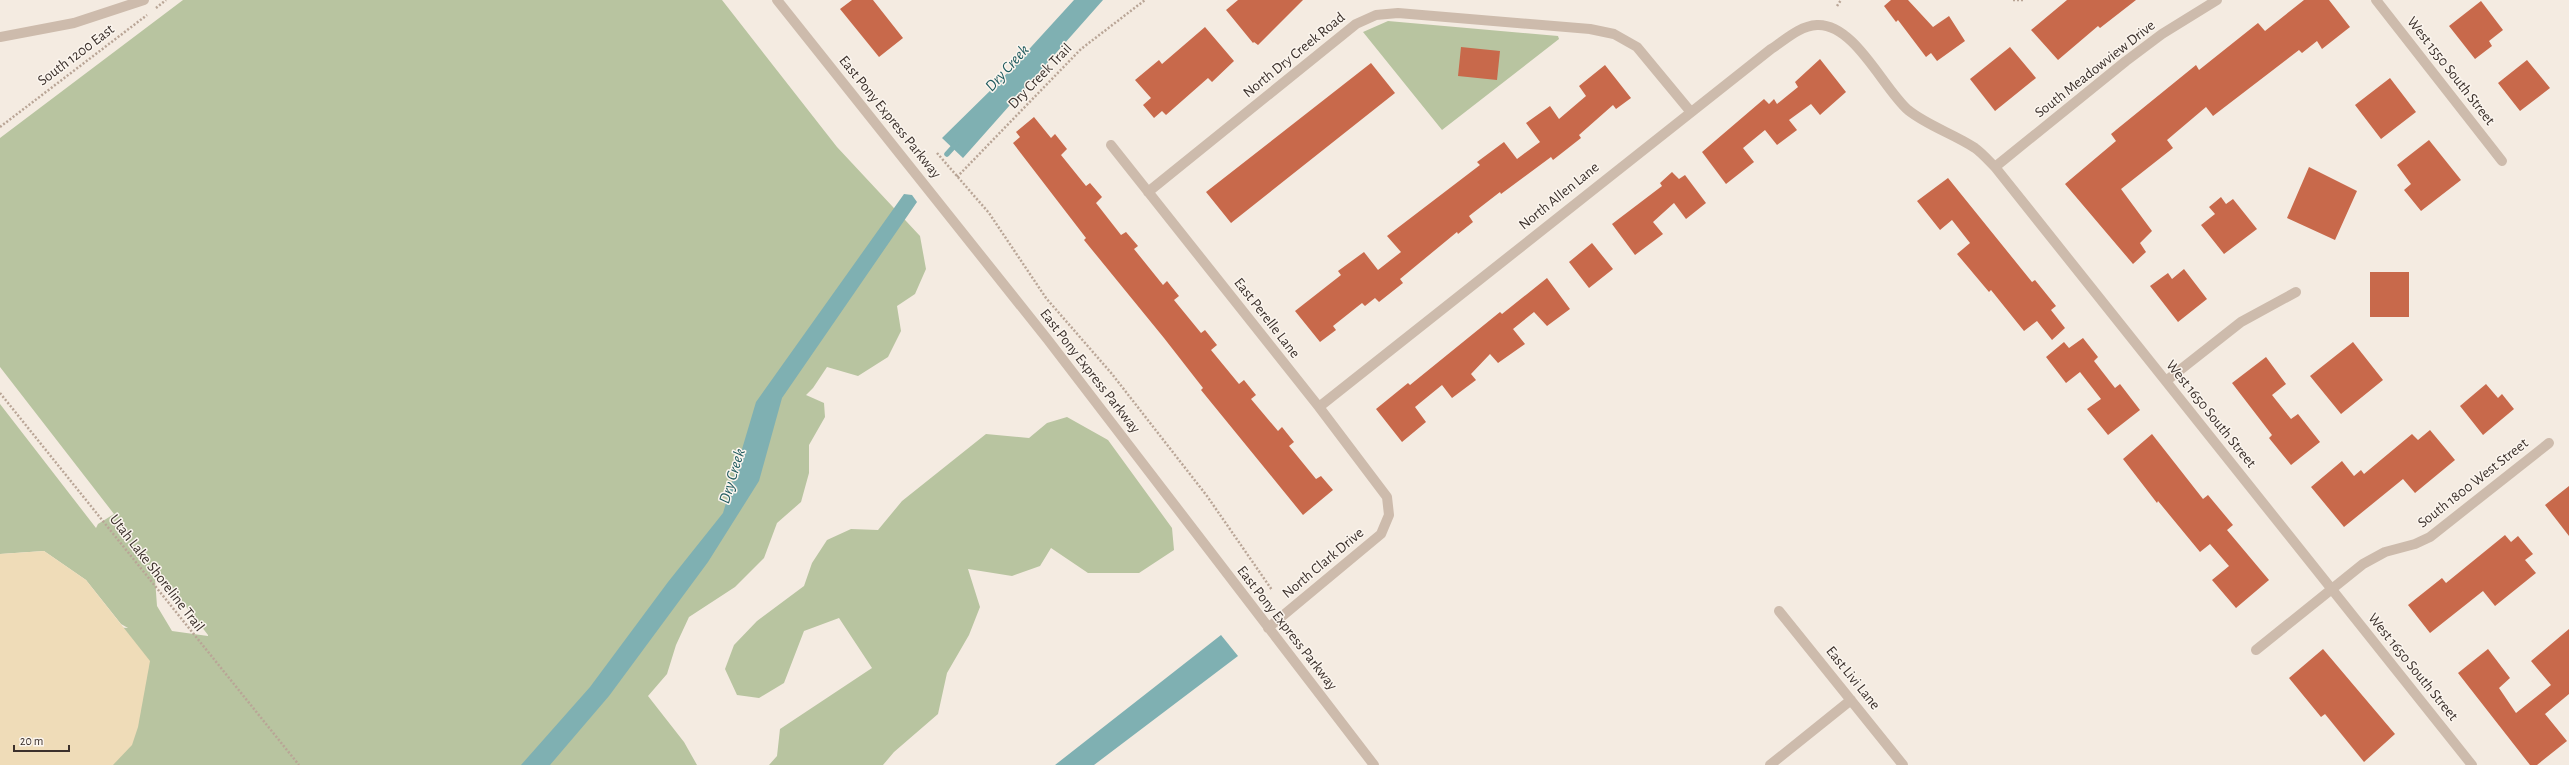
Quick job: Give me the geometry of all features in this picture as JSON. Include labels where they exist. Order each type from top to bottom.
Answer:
[{"type":"street","points":[[0,37],[74,23],[144,0]]},
{"type":"street","name":"East Pony Express Parkway","points":[[777,0],[1043,334],[1374,765]]},
{"type":"street","name":"South Meadowview Drive","points":[[1995,167],[2126,61],[2162,34],[2217,0]]},
{"type":"street","name":"West 1550 South Street","points":[[2376,0],[2502,161]]},
{"type":"street","name":"North Dry Creek Road","points":[[1148,192],[1356,24],[1376,15],[1398,13],[1590,28],[1614,34],[1637,47],[1690,111]]},
{"type":"street","name":"North Allen Lane","points":[[1319,407],[1690,111],[1798,31],[1816,25],[1827,26]]},
{"type":"street","name":"West 1650 South Street","points":[[1827,26],[1838,31],[1856,46],[1905,107],[1975,149],[1995,167],[2472,765]]},
{"type":"street","name":"East Perelle Lane","points":[[1111,145],[1319,407],[1384,492],[1389,515]]},
{"type":"street","points":[[2166,381],[2241,322],[2296,292]]},
{"type":"street","name":"South 1800 West Street","points":[[2256,650],[2363,564],[2380,555],[2415,544],[2430,537],[2549,443]]},
{"type":"street","name":"North Clark Drive","points":[[1268,628],[1381,534],[1389,515]]},
{"type":"street","name":"East Livi Lane","points":[[1779,610],[1903,765]]},
{"type":"street","points":[[1770,765],[1851,700]]},
{"type":"path","points":[[154,9],[166,0]]},
{"type":"path","name":"Dry Creek Trail","points":[[957,177],[1081,49],[1145,0]]},
{"type":"path","points":[[1837,6],[1841,0]]},
{"type":"path","points":[[2013,0],[2025,0]]},
{"type":"path","name":"South 1200 East","points":[[0,127],[148,14]]},
{"type":"path","points":[[937,153],[989,213],[1046,298],[1112,374],[1207,496],[1272,590]]},
{"type":"path","name":"Utah Lake Shoreline Trail","points":[[0,393],[237,691],[299,765]]},
{"type":"green space","points":[[183,0],[722,0],[837,147],[920,236],[926,269],[915,294],[897,306],[901,331],[888,357],[858,376],[827,367],[813,388],[806,395],[824,403],[825,417],[809,445],[809,473],[801,502],[777,523],[764,558],[735,587],[689,617],[676,645],[667,674],[648,696],[684,742],[697,765],[41,765],[78,625],[128,628],[121,624],[86,580],[44,551],[0,554],[0,404],[96,528],[98,524],[114,514],[0,367],[0,138]],"holes":[[[154,565],[208,635],[172,631],[157,606]]]},
{"type":"green space","points":[[1388,21],[1558,36],[1559,39],[1442,130],[1363,32]]},
{"type":"green space","points":[[1067,417],[1108,440],[1172,528],[1174,550],[1139,573],[1088,573],[1051,548],[1040,566],[1012,576],[968,569],[980,607],[969,635],[947,673],[938,714],[894,752],[883,765],[769,765],[777,756],[780,729],[872,668],[839,618],[804,631],[784,683],[759,698],[737,695],[725,669],[734,645],[757,621],[804,586],[812,563],[827,540],[851,529],[878,530],[902,501],[986,434],[1029,438],[1047,423]]},
{"type":"sand","points":[[44,551],[86,580],[150,661],[138,727],[132,745],[113,765],[0,765],[0,554]]},
{"type":"water","points":[[1074,0],[1103,0],[963,158],[942,138],[999,82]]},
{"type":"water","points":[[904,194],[912,195],[917,202],[782,398],[759,481],[708,562],[609,696],[550,765],[521,765],[590,687],[668,582],[723,513],[756,402]]},
{"type":"water","points":[[1221,635],[1238,656],[1094,765],[1055,765]]},
{"type":"building","points":[[852,0],[873,0],[903,38],[879,57],[840,9]]},
{"type":"building","points":[[1238,0],[1303,0],[1258,45],[1254,42],[1253,43],[1226,10]]},
{"type":"building","points":[[1891,0],[1908,0],[1933,27],[1949,16],[1965,41],[1937,61],[1931,53],[1926,57],[1898,20],[1896,22],[1884,6]]},
{"type":"building","points":[[2067,0],[2136,0],[2100,28],[2098,26],[2058,60],[2031,30]]},
{"type":"building","points":[[2304,0],[2329,0],[2350,27],[2322,49],[2317,41],[2302,53],[2299,50],[2213,116],[2206,107],[2167,140],[2173,148],[2121,189],[2152,231],[2140,243],[2146,252],[2133,264],[2065,184],[2116,141],[2111,134],[2196,65],[2199,70],[2258,23],[2265,31]]},
{"type":"building","points":[[2481,1],[2503,30],[2489,41],[2492,46],[2475,59],[2449,26]]},
{"type":"building","points":[[1205,27],[1234,61],[1212,82],[1208,78],[1166,115],[1162,111],[1154,118],[1143,105],[1151,98],[1135,80],[1159,60],[1162,64]]},
{"type":"building","points":[[1461,47],[1500,51],[1497,80],[1458,76]]},
{"type":"building","points":[[2010,47],[2036,78],[1995,111],[1970,79]]},
{"type":"building","points":[[1820,59],[1846,92],[1820,115],[1811,104],[1789,120],[1797,130],[1777,145],[1765,130],[1743,148],[1754,162],[1726,184],[1702,152],[1764,99],[1769,104],[1774,99],[1777,104],[1798,87],[1795,82]]},
{"type":"building","points":[[2527,60],[2550,88],[2520,111],[2498,83]]},
{"type":"building","points":[[1371,63],[1395,93],[1231,223],[1206,192]]},
{"type":"building","points":[[1605,65],[1631,98],[1616,109],[1613,105],[1579,135],[1581,138],[1553,160],[1551,157],[1501,194],[1500,192],[1469,216],[1473,222],[1458,234],[1457,232],[1400,279],[1403,283],[1379,302],[1375,298],[1365,306],[1362,303],[1333,326],[1336,330],[1320,342],[1295,311],[1341,275],[1338,271],[1364,252],[1378,270],[1401,252],[1387,236],[1480,165],[1477,162],[1504,142],[1517,159],[1540,142],[1526,123],[1550,106],[1559,119],[1586,96],[1579,86]]},
{"type":"building","points":[[2390,78],[2416,112],[2381,139],[2355,105]]},
{"type":"building","points":[[1034,117],[1051,138],[1055,134],[1067,149],[1061,155],[1086,186],[1090,183],[1102,197],[1096,203],[1121,235],[1126,232],[1138,246],[1134,249],[1163,285],[1167,281],[1179,296],[1174,300],[1201,333],[1205,330],[1217,345],[1211,350],[1239,384],[1244,380],[1256,395],[1251,399],[1278,431],[1282,427],[1294,442],[1289,446],[1316,479],[1321,476],[1333,490],[1303,515],[1201,390],[1203,388],[1164,338],[1084,240],[1086,238],[1013,143],[1020,137],[1016,132]]},
{"type":"building","points":[[2429,140],[2461,180],[2421,211],[2404,190],[2411,184],[2397,165]]},
{"type":"building","points":[[2309,167],[2357,191],[2335,240],[2287,218]]},
{"type":"building","points":[[1672,172],[1679,179],[1685,175],[1706,203],[1686,219],[1674,203],[1653,222],[1663,234],[1635,255],[1612,224],[1662,186],[1660,183]]},
{"type":"building","points":[[1948,178],[2032,282],[2035,280],[2056,306],[2051,310],[2065,328],[2052,340],[2037,321],[2024,331],[1991,290],[1989,292],[1957,254],[1970,243],[1952,220],[1940,230],[1917,201]]},
{"type":"building","points":[[2221,197],[2226,204],[2233,199],[2257,229],[2224,254],[2201,225],[2215,214],[2209,207]]},
{"type":"building","points":[[1592,243],[1613,269],[1589,288],[1569,262]]},
{"type":"building","points":[[2184,269],[2207,299],[2178,322],[2150,286],[2168,273],[2172,279]]},
{"type":"building","points":[[2370,272],[2409,272],[2409,317],[2370,317]]},
{"type":"building","points":[[1547,278],[1570,309],[1547,326],[1534,312],[1513,329],[1525,344],[1498,363],[1490,354],[1471,374],[1476,380],[1452,398],[1442,385],[1415,407],[1426,422],[1402,442],[1376,409],[1408,383],[1410,385],[1500,312],[1502,314]]},
{"type":"building","points":[[2083,338],[2098,357],[2094,361],[2115,388],[2120,384],[2140,410],[2108,435],[2087,409],[2101,399],[2080,372],[2066,383],[2046,357],[2064,342],[2069,348]]},
{"type":"building","points":[[2353,342],[2383,380],[2341,414],[2310,376]]},
{"type":"building","points":[[2266,357],[2286,384],[2272,395],[2291,419],[2298,414],[2320,442],[2291,465],[2269,438],[2272,435],[2232,383]]},
{"type":"building","points":[[2486,384],[2498,398],[2502,394],[2514,409],[2483,435],[2460,406]]},
{"type":"building","points":[[2430,430],[2455,460],[2415,493],[2403,479],[2344,527],[2311,487],[2342,461],[2354,476],[2361,470],[2364,474],[2412,434],[2418,440]]},
{"type":"building","points":[[2152,434],[2203,499],[2208,495],[2233,525],[2227,530],[2269,580],[2236,608],[2212,580],[2229,566],[2210,544],[2200,552],[2158,501],[2157,503],[2123,459]]},
{"type":"building","points":[[2569,486],[2569,536],[2545,505]]},
{"type":"building","points":[[2505,535],[2511,542],[2518,536],[2533,554],[2525,560],[2536,573],[2495,606],[2483,591],[2430,633],[2408,605],[2442,578],[2446,583]]},
{"type":"building","points":[[2569,629],[2569,694],[2545,714],[2567,741],[2537,765],[2530,765],[2458,673],[2488,649],[2510,678],[2499,688],[2516,713],[2551,685],[2531,661]]},
{"type":"building","points":[[2323,649],[2395,734],[2364,762],[2325,714],[2321,717],[2289,678]]},
{"type":"waterway","name":"Dry Creek","points":[[947,154],[957,143]]}]
